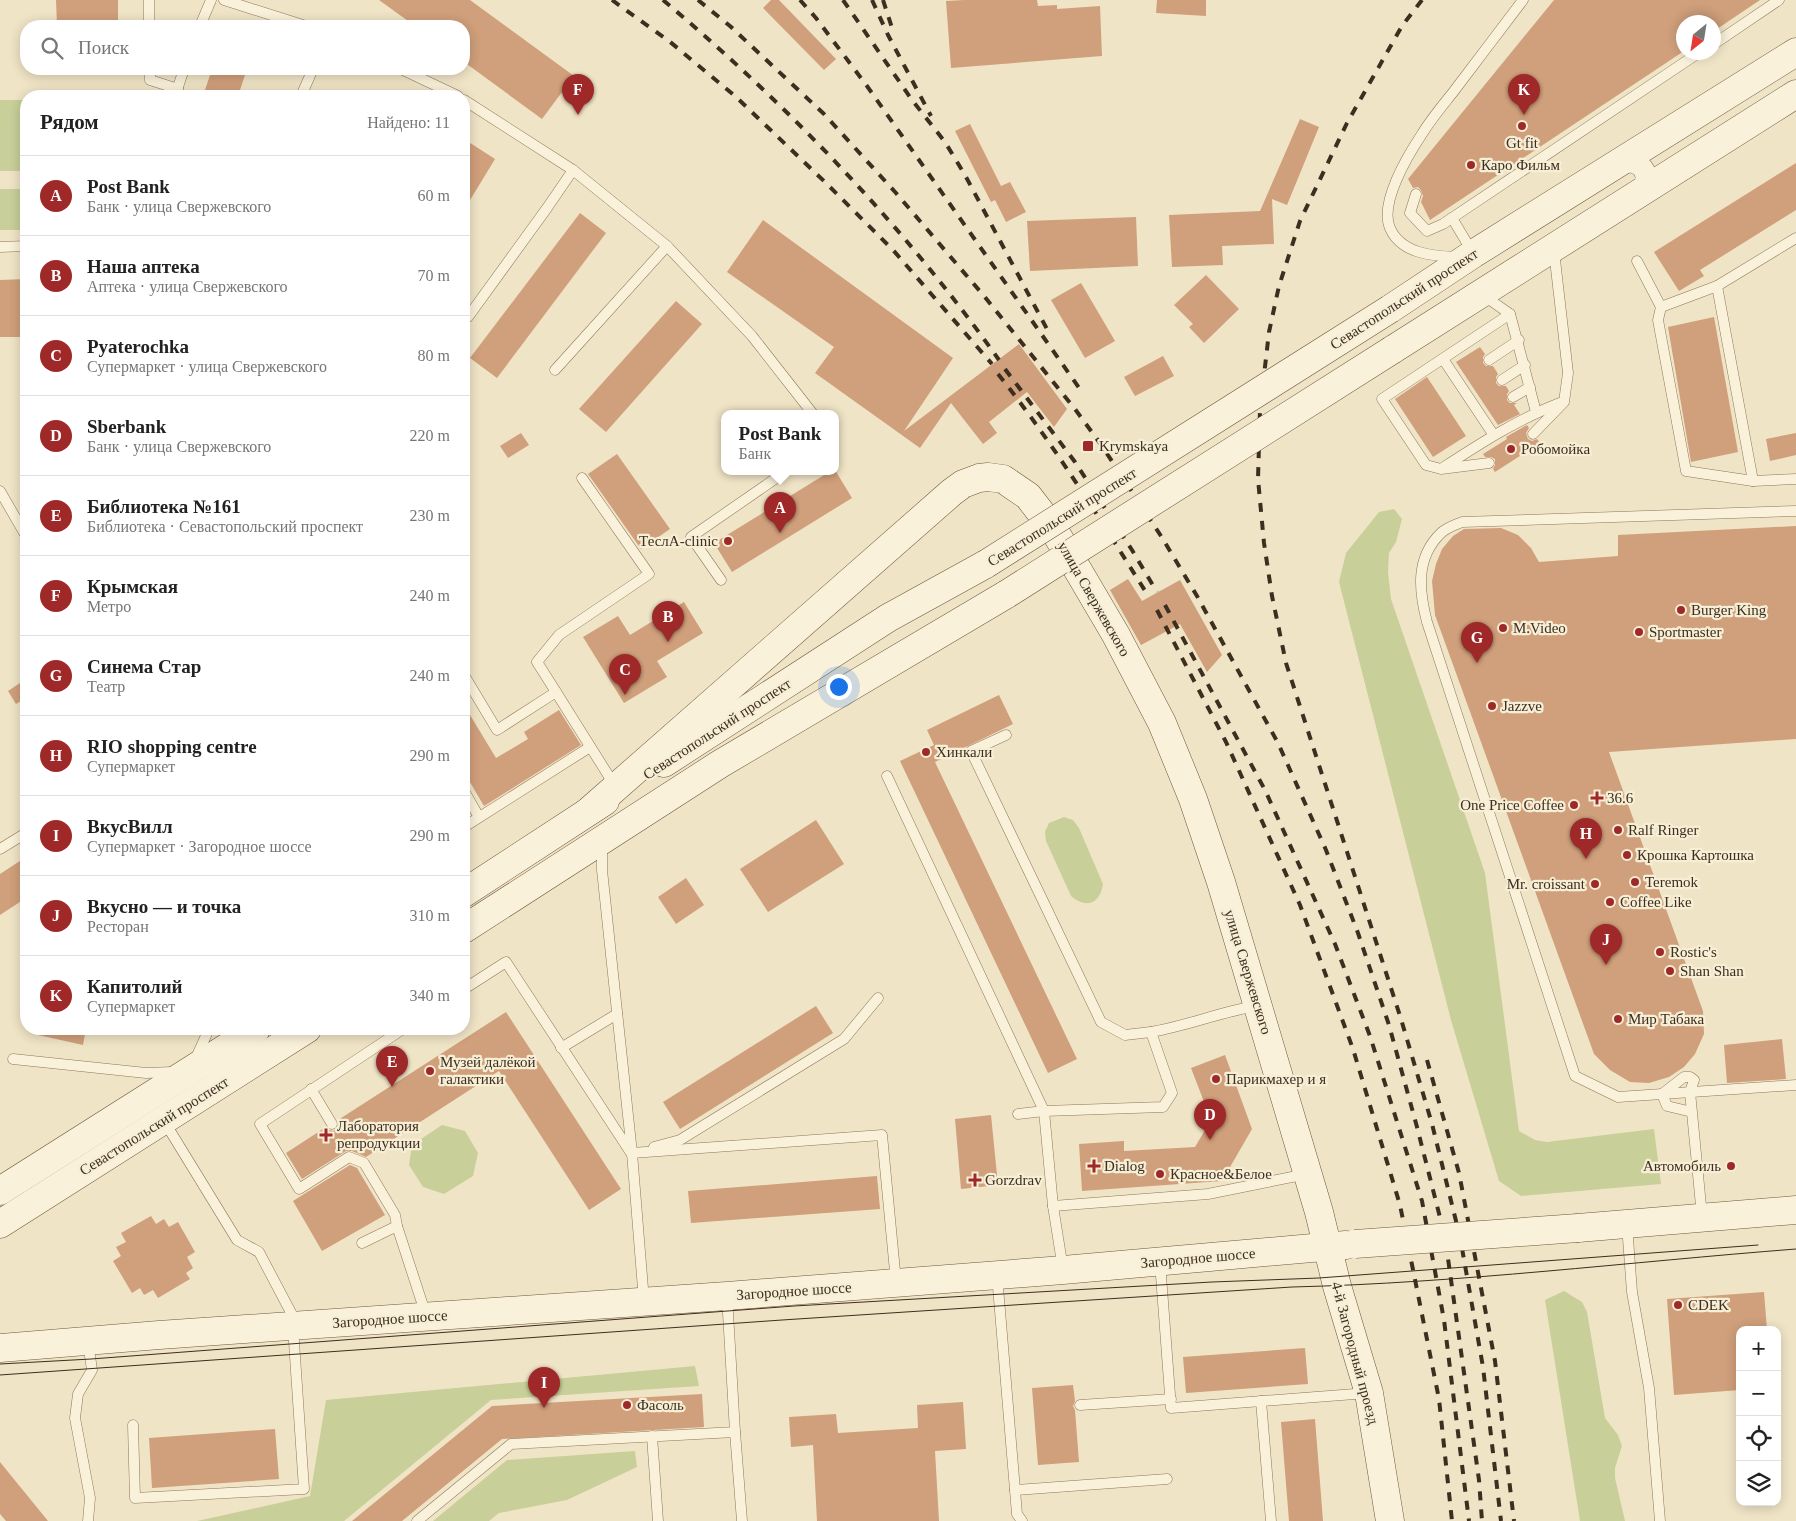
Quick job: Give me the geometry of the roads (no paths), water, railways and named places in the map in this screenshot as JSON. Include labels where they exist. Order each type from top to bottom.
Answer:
[{"type":"main road","name":"Севастопольский проспект","points":[[470,889],[603,800],[888,618],[986,564],[1796,52]]},
{"type":"main road","name":"Севастопольский проспект","points":[[470,925],[720,764],[1006,594],[1796,94]]},
{"type":"main road","name":"улица Свержевского","points":[[603,800],[952,492],[963,484],[979,478],[1003,479],[1028,496],[1052,527],[1116,634],[1162,723],[1194,799],[1221,882],[1328,1246]]},
{"type":"main road","name":"Севастопольский проспект","points":[[0,1191],[247,1035]]},
{"type":"main road","name":"Севастопольский проспект","points":[[0,1224],[298,1035]]},
{"type":"main road","name":"Загородное шоссе","points":[[3,1346],[727,1296],[1063,1270],[1328,1246],[1796,1210]]},
{"type":"main road","name":"4-й Загородный проезд","points":[[1328,1246],[1369,1393],[1390,1521]]},
{"type":"street","points":[[1618,164],[1632,161],[1644,169],[1646,183],[1643,190],[1638,194]]},
{"type":"street","points":[[603,800],[597,811],[600,823],[610,830],[612,834]]},
{"type":"street","points":[[536,846],[548,844],[558,850],[560,862],[553,872]]},
{"type":"lane","points":[[149,0],[149,20]]},
{"type":"lane","points":[[203,20],[211,0]]},
{"type":"lane","points":[[224,0],[287,20]]},
{"type":"lane","points":[[1452,218],[1471,256],[1435,256],[1419,253],[1408,247],[1397,238],[1390,228],[1387,208],[1397,179],[1422,133],[1524,0]]},
{"type":"lane","points":[[1721,39],[1779,0]]},
{"type":"lane","points":[[1416,194],[1410,213],[1427,230],[1443,224],[1688,60]]},
{"type":"lane","points":[[150,75],[150,80],[170,90]]},
{"type":"lane","points":[[177,90],[182,75]]},
{"type":"lane","points":[[304,90],[310,75]]},
{"type":"lane","points":[[414,75],[445,90]]},
{"type":"lane","points":[[470,104],[573,170],[667,246],[752,336],[810,410]]},
{"type":"lane","points":[[470,314],[573,170]]},
{"type":"lane","points":[[1661,307],[1717,286],[1796,238]]},
{"type":"lane","points":[[0,247],[20,246]]},
{"type":"lane","points":[[555,370],[667,246]]},
{"type":"lane","points":[[1533,434],[1564,402],[1568,373],[1553,248]]},
{"type":"lane","points":[[1637,261],[1661,307],[1658,320],[1686,472],[1753,481],[1796,479]]},
{"type":"lane","points":[[1717,286],[1753,481]]},
{"type":"lane","points":[[1473,298],[1490,300],[1510,314],[1536,412]]},
{"type":"lane","points":[[1489,463],[1441,469],[1426,465],[1382,399],[1510,314]]},
{"type":"lane","points":[[1489,360],[1518,340]]},
{"type":"lane","points":[[1443,359],[1461,378],[1475,398],[1486,415],[1494,434]]},
{"type":"lane","points":[[1502,380],[1525,365]]},
{"type":"lane","points":[[1513,397],[1530,387]]},
{"type":"lane","points":[[1441,469],[1494,434],[1536,412],[1564,402]]},
{"type":"lane","points":[[721,580],[691,537],[781,475]]},
{"type":"lane","points":[[582,478],[649,574],[559,636],[537,662],[590,747],[603,800]]},
{"type":"lane","points":[[0,492],[20,526]]},
{"type":"lane","points":[[1796,511],[1462,522],[1441,532],[1428,551],[1421,572],[1420,596],[1575,1076],[1618,1097],[1796,1085]]},
{"type":"lane","points":[[470,685],[497,730],[556,692]]},
{"type":"lane","points":[[1006,735],[971,751],[1101,1022],[1125,1035],[1177,1027],[1243,1008],[1257,1006]]},
{"type":"lane","points":[[470,824],[590,747]]},
{"type":"lane","points":[[887,776],[1044,1111],[1053,1206],[1063,1270]]},
{"type":"lane","points":[[470,801],[479,817]]},
{"type":"lane","points":[[612,834],[602,870],[632,1153],[644,1302]]},
{"type":"lane","points":[[0,849],[20,837]]},
{"type":"lane","points":[[470,985],[506,962],[632,1153]]},
{"type":"lane","points":[[632,1153],[680,1140],[844,1039],[878,998]]},
{"type":"lane","points":[[561,1048],[617,1014]]},
{"type":"lane","points":[[1018,1114],[1044,1111],[1163,1107],[1172,1094],[1152,1032]]},
{"type":"lane","points":[[13,1060],[146,1073],[191,1071],[206,1035]]},
{"type":"lane","points":[[394,1035],[260,1124],[299,1189],[348,1152],[364,1163],[395,1215],[427,1317]]},
{"type":"lane","points":[[1662,1094],[1684,1077],[1690,1077],[1694,1080],[1690,1092],[1702,1217]]},
{"type":"lane","points":[[311,1089],[332,1124]]},
{"type":"lane","points":[[1662,1094],[1667,1106],[1692,1112]]},
{"type":"lane","points":[[133,1425],[135,1498],[304,1489],[296,1326],[259,1252],[238,1240],[164,1120]]},
{"type":"lane","points":[[632,1153],[882,1135],[896,1283]]},
{"type":"lane","points":[[1053,1206],[1208,1194],[1307,1174]]},
{"type":"lane","points":[[1627,1224],[1633,1299],[1649,1388],[1660,1521]]},
{"type":"lane","points":[[362,1243],[397,1226]]},
{"type":"lane","points":[[1160,1261],[1171,1408],[1369,1393]]},
{"type":"lane","points":[[997,1274],[1017,1514],[1022,1521]]},
{"type":"lane","points":[[727,1296],[742,1521]]},
{"type":"lane","points":[[88,1341],[92,1370],[78,1394],[75,1418],[90,1498],[88,1521]]},
{"type":"lane","points":[[1080,1405],[1170,1399]]},
{"type":"lane","points":[[1261,1401],[1271,1521]]},
{"type":"lane","points":[[417,1521],[511,1444],[735,1432]]},
{"type":"lane","points":[[652,1436],[658,1521]]},
{"type":"lane","points":[[1015,1490],[1167,1479]]},
{"type":"tram line","points":[[0,1364],[91,1359],[794,1306],[1212,1282],[1319,1278],[1758,1245]]},
{"type":"tram line","points":[[0,1375],[782,1320],[1292,1287],[1418,1281],[1796,1249]]},
{"type":"railway","points":[[612,0],[669,41],[735,96],[826,183],[893,250],[992,364]]},
{"type":"railway","points":[[663,0],[755,82],[842,169],[924,262],[999,360]]},
{"type":"railway","points":[[698,0],[730,26],[824,114],[896,193],[984,296],[1075,409],[1102,446],[1161,536],[1197,596],[1278,743],[1326,850],[1358,933],[1389,1025],[1417,1127],[1445,1237],[1479,1480],[1482,1521]]},
{"type":"railway","points":[[800,0],[816,18],[867,86],[1082,392]]},
{"type":"railway","points":[[843,0],[912,100],[945,142],[965,175],[1048,331]]},
{"type":"railway","points":[[872,0],[888,35],[931,116]]},
{"type":"railway","points":[[883,0],[893,31]]},
{"type":"railway","points":[[1422,0],[1402,26],[1347,123],[1300,221],[1279,286],[1269,332],[1260,410],[1258,479],[1264,543],[1272,596],[1286,663],[1401,1019],[1432,1124],[1460,1237],[1483,1367],[1501,1521]]},
{"type":"railway","points":[[1005,369],[1075,462],[1157,592]]},
{"type":"railway","points":[[998,374],[1058,455],[1149,597]]},
{"type":"railway","points":[[1165,605],[1265,790],[1335,944],[1370,1036],[1422,1201],[1444,1320],[1469,1521]]},
{"type":"railway","points":[[1157,610],[1226,742],[1300,905],[1353,1049],[1400,1205],[1439,1399],[1452,1521]]},
{"type":"railway","points":[[1427,1060],[1459,1173],[1495,1361],[1514,1521]]},
{"type":"place","name":"Крымская","points":[[578,115]]},
{"type":"place","name":"Капитолий","points":[[1524,115]]},
{"type":"place","name":"Gt fit","points":[[1522,126]]},
{"type":"place","name":"Каро Фильм","points":[[1471,165]]},
{"type":"place","name":"Krymskaya","points":[[1088,446]]},
{"type":"place","name":"Робомойка","points":[[1511,449]]},
{"type":"place","name":"Post Bank","points":[[780,533]]},
{"type":"place","name":"ТеслА-clinic","points":[[728,541]]},
{"type":"place","name":"Burger King","points":[[1681,610]]},
{"type":"place","name":"M.Video","points":[[1503,628]]},
{"type":"place","name":"Sportmaster","points":[[1639,632]]},
{"type":"place","name":"Наша аптека","points":[[668,642]]},
{"type":"place","name":"Синема Стар","points":[[1477,663]]},
{"type":"place","name":"Pyaterochka","points":[[625,695]]},
{"type":"place","name":"Jazzve","points":[[1492,706]]},
{"type":"place","name":"Хинкали","points":[[926,752]]},
{"type":"place","name":"36.6","points":[[1597,798]]},
{"type":"place","name":"One Price Coffee","points":[[1574,805]]},
{"type":"place","name":"Ralf Ringer","points":[[1618,830]]},
{"type":"place","name":"Крошка Картошка","points":[[1627,855]]},
{"type":"place","name":"RIO shopping centre","points":[[1586,859]]},
{"type":"place","name":"Teremok","points":[[1635,882]]},
{"type":"place","name":"Mr. croissant","points":[[1595,884]]},
{"type":"place","name":"Coffee Like","points":[[1610,902]]},
{"type":"place","name":"Rostic's","points":[[1660,952]]},
{"type":"place","name":"Вкусно — и точка","points":[[1606,965]]},
{"type":"place","name":"Shan Shan","points":[[1670,971]]},
{"type":"place","name":"Мир Табака","points":[[1618,1019]]},
{"type":"place","name":"Музей далёкой галактики","points":[[430,1071]]},
{"type":"place","name":"Парикмахер и я","points":[[1216,1079]]},
{"type":"place","name":"Библиотека №161","points":[[392,1087]]},
{"type":"place","name":"Лаборатория репродукции","points":[[326,1135]]},
{"type":"place","name":"Sberbank","points":[[1210,1140]]},
{"type":"place","name":"Dialog","points":[[1094,1166]]},
{"type":"place","name":"Автомобиль","points":[[1731,1166]]},
{"type":"place","name":"Красное&Белое","points":[[1160,1174]]},
{"type":"place","name":"Gorzdrav","points":[[975,1180]]},
{"type":"place","name":"CDEK","points":[[1678,1305]]},
{"type":"place","name":"Фасоль","points":[[627,1405]]},
{"type":"place","name":"ВкусВилл","points":[[544,1408]]}]
